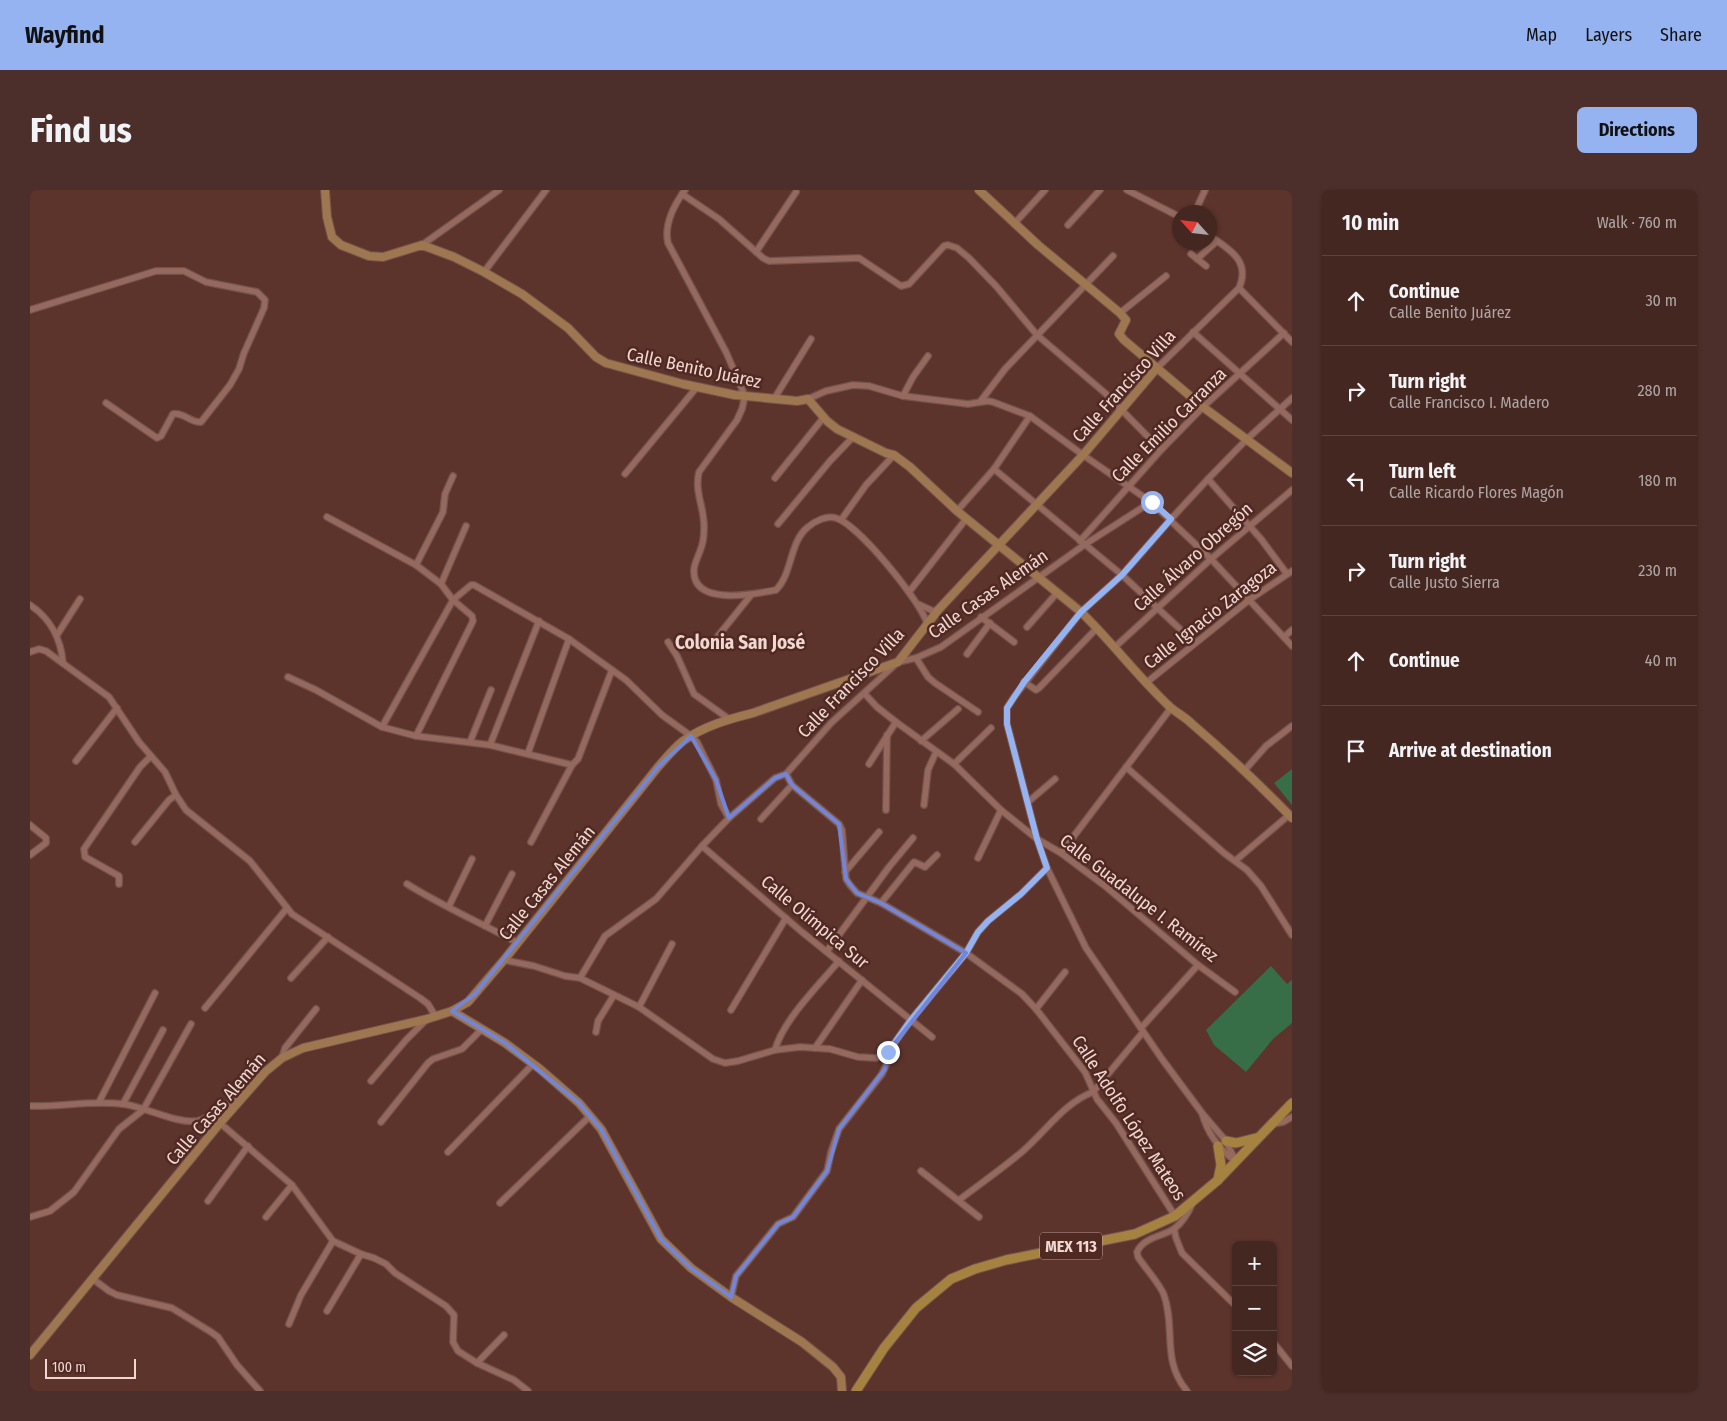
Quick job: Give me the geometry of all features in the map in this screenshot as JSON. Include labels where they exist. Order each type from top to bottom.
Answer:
[{"type":"main road","name":"MEX 113","points":[[856,1391],[884,1348],[916,1308],[951,1279],[975,1268],[1006,1260],[1135,1234],[1176,1216],[1218,1180],[1292,1103]]},
{"type":"main road","points":[[1218,1180],[1222,1144],[1244,1143],[1259,1138]]},
{"type":"street","points":[[325,190],[332,237],[340,245],[368,256],[382,257],[422,245],[499,190]]},
{"type":"street","points":[[484,272],[546,190]]},
{"type":"street","points":[[978,190],[1014,224],[1085,285],[1120,312],[1126,320],[1119,334],[1156,369],[1292,474]]},
{"type":"street","points":[[1014,224],[1045,190]]},
{"type":"street","points":[[1068,225],[1100,190]]},
{"type":"street","points":[[1127,190],[1172,213]]},
{"type":"street","points":[[1198,205],[1205,190]]},
{"type":"street","points":[[927,623],[909,592],[870,544],[856,529],[841,520],[831,517],[819,520],[806,528],[798,541],[791,564],[781,586],[776,590],[751,595],[714,594],[703,590],[698,584],[694,571],[703,541],[704,530],[704,520],[697,487],[699,472],[737,420],[745,396],[726,352],[668,244],[667,225],[684,192],[719,219],[763,258],[770,261],[859,258],[901,286],[905,286],[944,246],[952,245],[961,251],[986,276],[1036,336],[1092,381],[1161,450]]},
{"type":"street","points":[[756,252],[796,192]]},
{"type":"street","points":[[1217,241],[1231,250],[1241,264],[1242,281],[1239,288],[1292,342]]},
{"type":"street","name":"Calle Benito Juárez","points":[[422,245],[484,272],[522,294],[568,328],[601,361],[614,367],[697,387],[745,396],[797,401],[808,399],[826,391],[853,385],[869,386],[903,396],[968,404],[993,402],[1030,416],[1152,502],[1211,559],[1292,646]]},
{"type":"street","points":[[1197,259],[1207,250]]},
{"type":"street","points":[[1191,254],[1206,266]]},
{"type":"street","points":[[980,402],[1005,369],[1113,256]]},
{"type":"street","points":[[30,310],[156,271],[184,271],[206,282],[260,293],[265,300],[264,308],[239,369],[230,385],[201,422],[195,422],[180,413],[173,414],[161,436],[157,438],[106,403]]},
{"type":"street","points":[[1120,312],[1166,276]]},
{"type":"street","name":"Calle Francisco Villa","points":[[580,978],[605,936],[656,899],[729,818],[775,778],[786,774],[831,723],[898,662],[939,609],[1083,455],[1156,369],[1239,288]]},
{"type":"street","points":[[1193,332],[1292,420]]},
{"type":"street","name":"Calle Emilio Carranza","points":[[1082,543],[1161,450],[1203,407],[1284,333]]},
{"type":"street","points":[[774,399],[811,339]]},
{"type":"street","points":[[903,396],[913,377],[928,356]]},
{"type":"street","points":[[625,474],[697,387]]},
{"type":"street","points":[[1236,1162],[1086,948],[1047,868],[1037,839],[1007,724],[1007,708],[1024,682],[1081,612],[1122,575],[1171,519],[1246,440],[1292,398]]},
{"type":"street","points":[[808,399],[837,429],[894,455],[910,467],[966,519],[1081,612],[1171,708],[1189,721],[1291,816],[1235,861]]},
{"type":"street","points":[[958,511],[994,469],[1030,416]]},
{"type":"street","points":[[774,478],[824,417]]},
{"type":"street","points":[[778,524],[830,461],[853,437]]},
{"type":"street","points":[[841,520],[866,485],[894,455]]},
{"type":"street","points":[[994,469],[1122,575],[1194,643]]},
{"type":"street","points":[[416,565],[443,512],[445,494],[453,476]]},
{"type":"street","points":[[1208,479],[1290,572]]},
{"type":"street","name":"Calle Álvaro Obregón","points":[[1115,647],[1211,559],[1292,490]]},
{"type":"street","name":"Calle Casas Alemán","points":[[30,1355],[264,1072],[282,1058],[303,1048],[427,1020],[452,1011],[468,1002],[518,943],[658,767],[682,742],[729,719],[753,713],[898,662],[916,658],[941,646],[1038,577],[1082,543],[1152,502]]},
{"type":"street","points":[[327,517],[416,565],[441,584],[453,600],[472,616],[473,621],[416,736]]},
{"type":"street","points":[[909,592],[966,519]]},
{"type":"street","points":[[441,584],[466,526]]},
{"type":"street","name":"Calle Ignacio Zaragoza","points":[[1146,683],[1249,600],[1290,572]]},
{"type":"street","points":[[382,727],[453,600],[474,585],[569,639],[626,680],[662,715],[691,736],[697,742],[716,780],[721,804],[729,818]]},
{"type":"street","points":[[1027,627],[1057,593]]},
{"type":"street","points":[[718,636],[751,595]]},
{"type":"street","points":[[57,635],[80,599]]},
{"type":"street","points":[[916,603],[934,611],[939,609]]},
{"type":"street","points":[[30,604],[49,623],[57,635],[63,663]]},
{"type":"street","points":[[981,617],[1014,642]]},
{"type":"street","points":[[490,745],[539,621]]},
{"type":"street","points":[[967,654],[990,623]]},
{"type":"street","points":[[1024,682],[1032,689],[1036,690],[1039,688],[1098,628]]},
{"type":"street","points":[[1284,637],[1292,630]]},
{"type":"street","points":[[528,753],[569,639]]},
{"type":"street","points":[[668,642],[677,656],[694,694],[729,719]]},
{"type":"street","points":[[30,652],[39,649],[46,651],[109,697],[139,742],[165,772],[176,795],[194,818],[250,861],[287,908],[303,922],[420,998],[428,1004],[436,1017]]},
{"type":"street","points":[[916,658],[928,677],[978,712]]},
{"type":"street","points":[[531,842],[572,765],[578,759],[612,670]]},
{"type":"street","points":[[288,677],[316,690],[382,727],[416,736],[490,745],[572,765]]},
{"type":"street","points":[[470,742],[492,690]]},
{"type":"street","name":"Calle Guadalupe I. Ramírez","points":[[864,693],[877,707],[896,722],[954,764],[1001,810],[1037,839],[1061,853],[1105,886],[1198,965],[1235,992]]},
{"type":"street","points":[[76,761],[117,708]]},
{"type":"street","points":[[1061,853],[1171,708]]},
{"type":"street","points":[[921,741],[958,709]]},
{"type":"street","points":[[869,764],[896,722]]},
{"type":"street","points":[[1244,771],[1266,746],[1292,726]]},
{"type":"street","points":[[954,764],[991,728]]},
{"type":"street","points":[[886,810],[887,735]]},
{"type":"street","points":[[924,805],[928,770],[936,752]]},
{"type":"street","points":[[119,884],[119,876],[85,857],[84,849],[140,767],[151,756]]},
{"type":"street","points":[[1126,767],[1247,870],[1292,934]]},
{"type":"street","name":"Calle Adolfo López Mateos","points":[[786,774],[792,785],[839,824],[842,830],[846,879],[857,893],[881,903],[966,953],[1022,994],[1036,1009],[1085,1072],[1093,1092],[1104,1110],[1125,1136],[1176,1216]]},
{"type":"street","points":[[1028,802],[1054,779]]},
{"type":"street","points":[[761,819],[792,785]]},
{"type":"street","points":[[134,842],[169,800],[176,795]]},
{"type":"street","points":[[978,858],[1001,810]]},
{"type":"street","points":[[30,825],[44,836],[47,841],[30,855]]},
{"type":"street","points":[[846,872],[878,832]]},
{"type":"street","points":[[827,951],[866,897],[913,838]]},
{"type":"street","name":"Calle Olímpica Sur","points":[[702,846],[910,1021],[932,1037]]},
{"type":"street","points":[[881,903],[914,862],[925,867],[937,855]]},
{"type":"street","points":[[449,906],[472,859]]},
{"type":"street","points":[[504,960],[534,966],[565,976],[580,978],[639,1007],[713,1059],[726,1062],[738,1061],[775,1050],[800,1047],[830,1049],[858,1057],[876,1058],[888,1052],[910,1021],[966,953],[974,937],[988,921],[1021,894],[1047,868]]},
{"type":"street","points":[[486,926],[512,874]]},
{"type":"street","points":[[407,884],[518,943]]},
{"type":"street","points":[[205,1008],[287,908]]},
{"type":"street","points":[[731,1010],[786,918]]},
{"type":"street","points":[[291,978],[328,937]]},
{"type":"street","points":[[639,1007],[672,944]]},
{"type":"street","points":[[775,1050],[789,1022],[839,961]]},
{"type":"street","points":[[959,1200],[1022,1152],[1063,1112],[1093,1092],[1142,1030],[1198,965]]},
{"type":"street","points":[[1036,1009],[1065,972]]},
{"type":"street","points":[[815,1048],[862,980]]},
{"type":"street","points":[[99,1102],[155,993]]},
{"type":"street","points":[[596,1032],[598,1021],[614,995]]},
{"type":"street","points":[[282,1058],[285,1048],[316,1009]]},
{"type":"street","points":[[452,1011],[533,1064],[579,1103],[601,1129],[661,1239],[691,1268],[731,1297],[802,1342],[833,1367],[841,1377],[842,1391]]},
{"type":"street","points":[[371,1081],[406,1040],[427,1020]]},
{"type":"street","points":[[30,1217],[50,1211],[74,1192],[118,1129],[143,1110],[191,1024]]},
{"type":"street","points":[[381,1122],[428,1063],[433,1059],[462,1049],[482,1029]]},
{"type":"street","points":[[123,1104],[163,1030]]},
{"type":"street","points":[[731,1297],[736,1276],[778,1224],[793,1217],[827,1171],[839,1129],[885,1069],[888,1061],[888,1052]]},
{"type":"street","points":[[448,1152],[533,1064]]},
{"type":"street","points":[[30,1106],[99,1102],[123,1104],[188,1121],[196,1121],[204,1119],[229,1102],[241,1098]]},
{"type":"street","points":[[1202,1113],[1204,1120],[1236,1162]]},
{"type":"street","points":[[500,1203],[590,1116]]},
{"type":"street","points":[[1271,1125],[1292,1117]]},
{"type":"street","points":[[220,1123],[292,1185],[333,1241],[386,1264],[395,1273],[446,1306],[454,1315],[453,1342],[458,1350],[477,1362],[514,1380],[528,1391]]},
{"type":"street","points":[[208,1201],[248,1146]]},
{"type":"street","points":[[921,1171],[979,1217]]},
{"type":"street","points":[[266,1216],[292,1185]]},
{"type":"street","points":[[1187,1391],[1178,1378],[1172,1363],[1170,1325],[1164,1294],[1138,1257],[1137,1252],[1144,1242],[1174,1228],[1186,1217],[1193,1202]]},
{"type":"street","points":[[1174,1228],[1182,1253],[1232,1302]]},
{"type":"street","points":[[289,1324],[301,1295],[333,1241]]},
{"type":"street","points":[[327,1311],[361,1254]]},
{"type":"street","points":[[93,1279],[118,1295],[172,1308],[211,1332],[218,1337],[237,1365],[260,1391]]},
{"type":"street","points":[[477,1362],[504,1335]]},
{"type":"street","points":[[1277,1346],[1289,1359],[1292,1366]]},
{"type":"highlighted area","points":[[691,736],[716,780],[729,818],[775,778],[786,774],[792,785],[839,824],[846,879],[857,893],[881,903],[966,953],[888,1052],[885,1069],[839,1129],[827,1171],[793,1217],[778,1224],[736,1276],[731,1297],[691,1268],[661,1239],[601,1129],[579,1103],[505,1043],[452,1011],[475,994],[658,767]]},
{"type":"green space","points":[[1292,769],[1292,805],[1274,783]]},
{"type":"green space","points":[[1271,966],[1287,984],[1292,980],[1292,1023],[1273,1039],[1246,1072],[1214,1045],[1206,1030]]},
{"type":"district","name":"Colonia San José","points":[[740,642]]},
{"type":"route","points":[[888,1052],[910,1021],[966,953],[978,932],[1047,868],[1037,839],[1007,724],[1007,708],[1024,682],[1081,612],[1122,575],[1171,519],[1152,502]]}]
